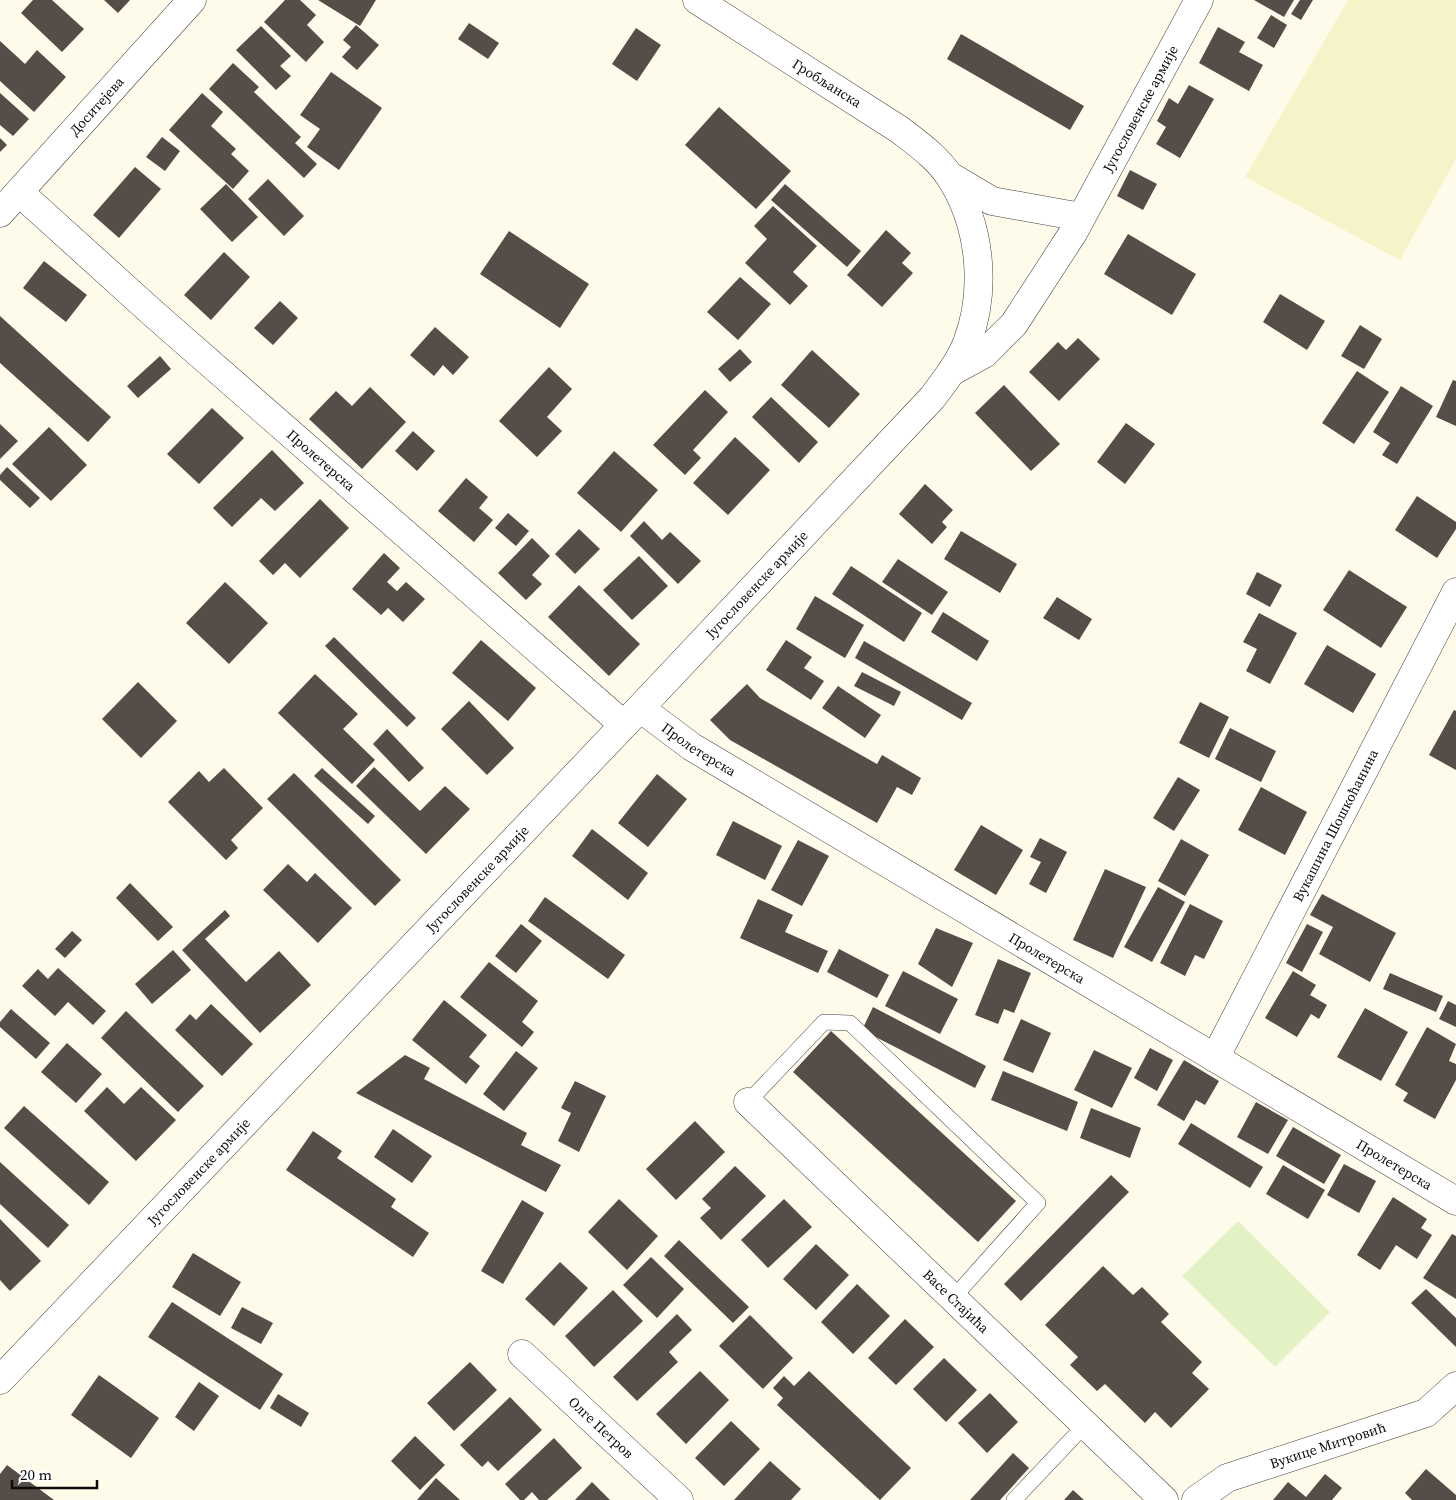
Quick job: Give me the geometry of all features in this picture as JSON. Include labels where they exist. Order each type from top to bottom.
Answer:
[{"type":"street","name":"Доситејева","points":[[0,213],[192,0]]},
{"type":"street","name":"Гробљанска","points":[[697,0],[900,130],[930,153],[950,176]]},
{"type":"street","name":"Југословенске армије","points":[[951,372],[984,354],[1014,324],[1081,217],[1198,0]]},
{"type":"street","points":[[950,176],[992,201],[1081,217]]},
{"type":"street","name":"Југословенске армије","points":[[0,1380],[632,717],[932,398],[951,372],[966,344],[975,316],[977,247],[967,208],[950,176]]},
{"type":"street","name":"Пролетерска","points":[[19,192],[162,321],[592,695],[692,746],[1456,1201]]},
{"type":"street","name":"Вукашина Шошкоћанина","points":[[1215,1058],[1456,592]]},
{"type":"street","name":"Васе Стајића","points":[[748,1102],[954,1297],[1164,1500]]},
{"type":"street","name":"Олге Петров","points":[[522,1354],[679,1500]]},
{"type":"street","name":"Вукице Митровић","points":[[1196,1500],[1227,1478],[1426,1413],[1456,1386]]},
{"type":"lane","points":[[748,1102],[824,1022],[850,1023],[1038,1203],[954,1297]]},
{"type":"lane","points":[[1014,1500],[1085,1424]]},
{"type":"shaded area","points":[[1348,0],[1456,0],[1456,159],[1400,260],[1245,177]]},
{"type":"green space","points":[[1238,1221],[1330,1312],[1275,1367],[1182,1276]]},
{"type":"building","points":[[33,0],[52,0],[84,29],[62,52],[21,13]]},
{"type":"building","points":[[104,0],[130,0],[118,13]]},
{"type":"building","points":[[285,0],[300,0],[316,15],[307,25],[324,42],[306,62],[264,22]]},
{"type":"building","points":[[318,0],[376,0],[360,26]]},
{"type":"building","points":[[1254,0],[1294,0],[1284,17]]},
{"type":"building","points":[[1300,0],[1313,0],[1301,20],[1291,14]]},
{"type":"building","points":[[1271,15],[1287,25],[1274,48],[1257,38]]},
{"type":"building","points":[[469,23],[499,43],[488,59],[458,39]]},
{"type":"building","points":[[356,25],[379,45],[357,70],[342,57],[351,47],[343,40]]},
{"type":"building","points":[[261,26],[291,56],[280,66],[291,76],[276,90],[236,50]]},
{"type":"building","points":[[1218,27],[1245,42],[1239,52],[1263,65],[1249,91],[1199,63]]},
{"type":"building","points":[[636,28],[661,45],[637,81],[612,64]]},
{"type":"building","points":[[961,34],[1084,106],[1070,130],[947,59]]},
{"type":"building","points":[[0,41],[25,64],[37,50],[66,77],[34,112],[0,81]]},
{"type":"building","points":[[233,63],[259,87],[254,92],[301,137],[295,143],[317,164],[304,178],[209,89]]},
{"type":"building","points":[[331,72],[382,108],[339,170],[307,147],[320,129],[300,115]]},
{"type":"building","points":[[1189,85],[1214,99],[1180,158],[1156,144],[1166,127],[1157,121],[1169,98],[1178,104]]},
{"type":"building","points":[[0,93],[29,119],[13,136],[0,125]]},
{"type":"building","points":[[202,93],[223,112],[211,126],[236,149],[231,154],[249,171],[233,189],[169,130]]},
{"type":"building","points":[[719,107],[791,171],[756,209],[685,145]]},
{"type":"building","points":[[162,137],[180,151],[165,171],[146,157]]},
{"type":"building","points":[[0,138],[7,145],[0,152]]},
{"type":"building","points":[[135,167],[161,189],[119,238],[93,215]]},
{"type":"building","points":[[1130,170],[1157,184],[1143,210],[1117,196]]},
{"type":"building","points":[[268,179],[304,216],[284,236],[248,199]]},
{"type":"building","points":[[226,184],[258,217],[232,242],[200,209]]},
{"type":"building","points":[[785,184],[861,251],[847,267],[771,200]]},
{"type":"building","points":[[773,206],[817,246],[793,272],[808,286],[790,305],[745,263],[767,239],[754,226]]},
{"type":"building","points":[[886,230],[911,253],[902,263],[913,273],[882,307],[847,275]]},
{"type":"building","points":[[509,231],[589,284],[560,328],[480,274]]},
{"type":"building","points":[[1128,234],[1196,274],[1172,315],[1104,274]]},
{"type":"building","points":[[224,252],[250,277],[211,320],[184,295]]},
{"type":"building","points":[[44,261],[87,295],[66,322],[23,288]]},
{"type":"building","points":[[740,277],[771,304],[738,340],[707,312]]},
{"type":"building","points":[[1280,294],[1325,321],[1307,350],[1263,322]]},
{"type":"building","points":[[280,301],[298,318],[273,345],[254,328]]},
{"type":"building","points":[[0,316],[111,417],[88,442],[0,363]]},
{"type":"building","points":[[1360,325],[1382,339],[1364,369],[1341,356]]},
{"type":"building","points":[[435,327],[469,357],[453,375],[443,365],[434,376],[410,355]]},
{"type":"building","points":[[1078,338],[1100,359],[1059,401],[1029,372],[1058,342],[1066,350]]},
{"type":"building","points":[[740,349],[752,362],[730,382],[718,369]]},
{"type":"building","points":[[812,350],[860,394],[829,428],[781,385]]},
{"type":"building","points":[[160,356],[171,369],[138,398],[127,386]]},
{"type":"building","points":[[549,367],[572,389],[547,417],[562,431],[537,457],[499,421]]},
{"type":"building","points":[[1357,371],[1389,392],[1354,444],[1322,423]]},
{"type":"building","points":[[1453,380],[1456,381],[1456,426],[1436,417]]},
{"type":"building","points":[[1004,385],[1060,444],[1031,471],[975,413]]},
{"type":"building","points":[[1401,386],[1433,406],[1397,464],[1382,455],[1390,443],[1373,432]]},
{"type":"building","points":[[370,387],[406,422],[362,469],[309,419],[336,391],[352,406]]},
{"type":"building","points":[[705,390],[728,412],[693,450],[701,458],[685,475],[653,445]]},
{"type":"building","points":[[771,397],[818,442],[799,463],[752,417]]},
{"type":"building","points":[[212,408],[244,438],[199,484],[167,454]]},
{"type":"building","points":[[1126,423],[1155,444],[1125,484],[1097,462]]},
{"type":"building","points":[[0,424],[18,441],[0,459]]},
{"type":"building","points":[[49,427],[87,465],[51,501],[12,464]]},
{"type":"building","points":[[413,431],[435,451],[417,471],[395,451]]},
{"type":"building","points":[[735,437],[770,470],[728,515],[693,483]]},
{"type":"building","points":[[272,450],[304,483],[275,511],[261,498],[232,527],[213,508]]},
{"type":"building","points":[[614,451],[658,490],[621,532],[577,493]]},
{"type":"building","points":[[7,467],[40,498],[30,508],[0,480],[0,475]]},
{"type":"building","points":[[466,478],[488,497],[479,508],[493,520],[474,542],[438,511]]},
{"type":"building","points":[[925,484],[953,510],[942,522],[947,527],[932,544],[899,514]]},
{"type":"building","points":[[1417,496],[1456,522],[1456,529],[1437,558],[1395,530]]},
{"type":"building","points":[[320,499],[349,528],[300,578],[285,563],[273,575],[259,561]]},
{"type":"building","points":[[508,513],[529,531],[516,546],[495,528]]},
{"type":"building","points":[[644,521],[662,540],[670,532],[701,561],[678,584],[630,536]]},
{"type":"building","points":[[579,529],[600,549],[575,574],[555,554]]},
{"type":"building","points":[[961,531],[1017,564],[1000,593],[944,559]]},
{"type":"building","points":[[532,538],[550,556],[532,575],[542,584],[526,600],[498,573]]},
{"type":"building","points":[[384,553],[400,568],[387,582],[397,591],[406,582],[425,599],[403,622],[388,608],[381,615],[352,589]]},
{"type":"building","points":[[639,556],[668,586],[632,620],[603,590]]},
{"type":"building","points":[[898,559],[948,592],[932,615],[882,582]]},
{"type":"building","points":[[851,566],[922,613],[904,642],[832,594]]},
{"type":"building","points":[[1349,570],[1407,607],[1381,648],[1323,610]]},
{"type":"building","points":[[1257,572],[1282,585],[1270,607],[1246,594]]},
{"type":"building","points":[[225,582],[268,623],[229,664],[186,623]]},
{"type":"building","points":[[579,585],[640,644],[609,676],[548,617]]},
{"type":"building","points":[[815,596],[864,625],[845,658],[796,629]]},
{"type":"building","points":[[1057,597],[1092,619],[1079,640],[1043,618]]},
{"type":"building","points":[[943,612],[989,641],[977,661],[931,632]]},
{"type":"building","points":[[1259,613],[1297,633],[1270,684],[1246,671],[1257,649],[1243,642]]},
{"type":"building","points":[[334,637],[416,718],[407,727],[325,646]]},
{"type":"building","points":[[481,640],[536,688],[508,721],[452,673]]},
{"type":"building","points":[[786,640],[812,657],[804,668],[824,681],[811,700],[766,670]]},
{"type":"building","points":[[864,641],[972,703],[962,720],[855,658]]},
{"type":"building","points":[[1327,645],[1376,674],[1353,713],[1304,684]]},
{"type":"building","points":[[862,672],[901,692],[894,706],[854,686]]},
{"type":"building","points":[[315,674],[358,714],[343,729],[375,760],[352,784],[278,713]]},
{"type":"building","points":[[138,682],[177,721],[141,758],[102,719]]},
{"type":"building","points":[[747,684],[760,698],[877,764],[882,755],[921,778],[912,795],[897,787],[877,823],[730,740],[710,720]]},
{"type":"building","points":[[838,686],[881,715],[865,738],[822,708]]},
{"type":"building","points":[[469,701],[514,748],[487,775],[441,729]]},
{"type":"building","points":[[1200,702],[1229,717],[1209,758],[1179,743]]},
{"type":"building","points":[[1454,710],[1456,711],[1456,770],[1429,755]]},
{"type":"building","points":[[1230,728],[1276,751],[1261,782],[1215,759]]},
{"type":"building","points":[[387,729],[424,768],[409,782],[373,744]]},
{"type":"building","points":[[374,767],[420,811],[445,786],[470,809],[426,854],[356,786]]},
{"type":"building","points":[[224,768],[263,808],[231,840],[238,848],[226,860],[168,802],[199,771],[209,782]]},
{"type":"building","points":[[322,768],[375,816],[368,824],[314,776]]},
{"type":"building","points":[[294,773],[401,880],[375,906],[267,799]]},
{"type":"building","points":[[657,774],[687,799],[648,847],[618,823]]},
{"type":"building","points":[[1178,777],[1200,790],[1174,831],[1153,818]]},
{"type":"building","points":[[1261,787],[1307,812],[1285,855],[1238,830]]},
{"type":"building","points":[[733,821],[782,846],[765,880],[716,855]]},
{"type":"building","points":[[981,825],[1023,850],[996,895],[954,870]]},
{"type":"building","points":[[592,829],[648,873],[628,900],[572,856]]},
{"type":"building","points":[[1040,838],[1067,852],[1046,893],[1029,884],[1041,862],[1030,857]]},
{"type":"building","points":[[1181,839],[1209,855],[1185,896],[1158,881]]},
{"type":"building","points":[[798,840],[829,856],[802,906],[771,890]]},
{"type":"building","points":[[288,864],[307,882],[315,873],[352,908],[318,943],[263,890]]},
{"type":"building","points":[[1105,869],[1146,887],[1113,958],[1073,940]]},
{"type":"building","points":[[130,883],[173,927],[158,941],[116,898]]},
{"type":"building","points":[[1158,887],[1185,902],[1152,962],[1124,947]]},
{"type":"building","points":[[1322,894],[1396,933],[1370,982],[1319,954],[1333,927],[1310,915]]},
{"type":"building","points":[[545,897],[625,955],[608,979],[528,921]]},
{"type":"building","points":[[758,899],[793,915],[785,932],[828,951],[818,973],[740,938]]},
{"type":"building","points":[[1190,904],[1223,921],[1204,959],[1195,955],[1185,976],[1160,963]]},
{"type":"building","points":[[225,910],[230,916],[205,939],[246,982],[279,951],[311,985],[260,1033],[182,950]]},
{"type":"building","points":[[521,924],[542,941],[516,973],[495,956]]},
{"type":"building","points":[[1307,924],[1323,932],[1302,972],[1286,963]]},
{"type":"building","points":[[936,928],[973,943],[952,987],[918,964]]},
{"type":"building","points":[[72,931],[82,940],[65,958],[55,949]]},
{"type":"building","points":[[839,949],[889,975],[877,998],[827,972]]},
{"type":"building","points":[[173,950],[191,970],[152,1004],[135,984]]},
{"type":"building","points":[[998,959],[1031,973],[1014,1013],[1004,1009],[998,1024],[975,1015]]},
{"type":"building","points":[[489,962],[538,1001],[522,1022],[534,1032],[522,1047],[460,997]]},
{"type":"building","points":[[58,968],[106,1011],[93,1025],[68,1002],[55,1016],[22,986],[38,969],[48,979]]},
{"type":"building","points":[[903,971],[958,999],[940,1034],[885,1006]]},
{"type":"building","points":[[1293,971],[1316,985],[1310,995],[1327,1005],[1319,1019],[1311,1014],[1297,1037],[1265,1018]]},
{"type":"building","points":[[1390,973],[1443,996],[1436,1012],[1383,989]]},
{"type":"building","points":[[444,1000],[487,1035],[469,1057],[480,1066],[466,1084],[412,1040]]},
{"type":"building","points":[[1448,1001],[1456,1005],[1456,1027],[1439,1019]]},
{"type":"building","points":[[211,1004],[253,1044],[222,1076],[175,1030],[190,1014],[196,1020]]},
{"type":"building","points":[[873,1007],[986,1066],[975,1088],[862,1030]]},
{"type":"building","points":[[1365,1008],[1408,1032],[1381,1081],[1337,1057]]},
{"type":"building","points":[[11,1009],[50,1043],[36,1059],[0,1027],[0,1022]]},
{"type":"building","points":[[126,1011],[204,1086],[178,1112],[101,1038]]},
{"type":"building","points":[[1021,1019],[1051,1033],[1033,1073],[1003,1060]]},
{"type":"building","points":[[1427,1027],[1456,1044],[1449,1061],[1456,1064],[1456,1080],[1435,1119],[1403,1101],[1408,1093],[1395,1085]]},
{"type":"building","points":[[831,1031],[1016,1201],[978,1242],[793,1072]]},
{"type":"building","points":[[67,1043],[102,1074],[76,1103],[41,1072]]},
{"type":"building","points":[[1150,1048],[1173,1060],[1157,1091],[1134,1078]]},
{"type":"building","points":[[1094,1050],[1132,1068],[1112,1108],[1074,1090]]},
{"type":"building","points":[[516,1051],[538,1068],[504,1111],[483,1094]]},
{"type":"building","points":[[405,1055],[430,1068],[424,1079],[527,1133],[521,1145],[561,1165],[546,1192],[356,1093]]},
{"type":"building","points":[[1184,1060],[1219,1081],[1205,1105],[1196,1100],[1184,1121],[1157,1105]]},
{"type":"building","points":[[1003,1071],[1078,1102],[1067,1131],[991,1100]]},
{"type":"building","points":[[575,1081],[606,1096],[579,1152],[558,1141],[571,1113],[561,1108]]},
{"type":"building","points":[[107,1087],[124,1104],[141,1087],[176,1120],[136,1161],[84,1111]]},
{"type":"building","points":[[1256,1102],[1288,1120],[1268,1154],[1237,1137]]},
{"type":"building","points":[[24,1106],[109,1182],[89,1205],[4,1128]]},
{"type":"building","points":[[1091,1108],[1141,1128],[1130,1158],[1080,1138]]},
{"type":"building","points":[[695,1121],[725,1152],[676,1200],[646,1169]]},
{"type":"building","points":[[1191,1123],[1263,1167],[1250,1188],[1178,1144]]},
{"type":"building","points":[[1293,1127],[1341,1155],[1324,1184],[1276,1156]]},
{"type":"building","points":[[393,1129],[432,1156],[412,1183],[374,1157]]},
{"type":"building","points":[[313,1131],[342,1151],[337,1158],[396,1199],[391,1207],[429,1233],[413,1257],[286,1170]]},
{"type":"building","points":[[0,1162],[69,1225],[48,1248],[0,1204]]},
{"type":"building","points":[[1344,1164],[1376,1181],[1359,1213],[1327,1195]]},
{"type":"building","points":[[1283,1165],[1325,1190],[1308,1219],[1266,1194]]},
{"type":"building","points":[[735,1166],[766,1196],[721,1240],[700,1218],[711,1208],[702,1199]]},
{"type":"building","points":[[1111,1175],[1129,1192],[1021,1301],[1004,1284]]},
{"type":"building","points":[[1393,1197],[1427,1219],[1421,1228],[1432,1235],[1417,1259],[1396,1245],[1380,1270],[1357,1255]]},
{"type":"building","points":[[619,1199],[658,1236],[627,1270],[588,1232]]},
{"type":"building","points":[[784,1199],[812,1227],[768,1268],[741,1240]]},
{"type":"building","points":[[522,1200],[544,1213],[503,1284],[481,1271]]},
{"type":"building","points":[[0,1219],[41,1261],[10,1291],[0,1280]]},
{"type":"building","points":[[1452,1234],[1456,1236],[1456,1299],[1423,1278]]},
{"type":"building","points":[[679,1240],[749,1307],[733,1323],[664,1256]]},
{"type":"building","points":[[816,1244],[849,1275],[816,1310],[783,1279]]},
{"type":"building","points":[[193,1253],[241,1282],[220,1316],[172,1287]]},
{"type":"building","points":[[651,1257],[684,1289],[657,1318],[623,1285]]},
{"type":"building","points":[[560,1262],[588,1288],[554,1326],[525,1299]]},
{"type":"building","points":[[1103,1266],[1133,1295],[1142,1287],[1169,1314],[1161,1322],[1202,1362],[1192,1373],[1209,1389],[1171,1428],[1155,1412],[1145,1423],[1105,1384],[1097,1391],[1070,1365],[1078,1357],[1045,1325]]},
{"type":"building","points":[[857,1284],[890,1316],[853,1354],[821,1322]]},
{"type":"building","points":[[1426,1289],[1456,1318],[1456,1347],[1411,1303]]},
{"type":"building","points":[[613,1290],[643,1321],[594,1367],[565,1336]]},
{"type":"building","points":[[172,1302],[283,1374],[260,1410],[148,1337]]},
{"type":"building","points":[[242,1307],[273,1323],[261,1344],[231,1328]]},
{"type":"building","points":[[677,1314],[692,1330],[669,1352],[678,1362],[637,1401],[613,1377]]},
{"type":"building","points":[[750,1315],[793,1358],[763,1389],[719,1346]]},
{"type":"building","points":[[905,1319],[934,1347],[896,1385],[868,1358]]},
{"type":"building","points":[[944,1358],[977,1390],[946,1422],[913,1389]]},
{"type":"building","points":[[470,1362],[497,1390],[454,1431],[427,1403]]},
{"type":"building","points":[[700,1371],[729,1400],[686,1444],[656,1414]]},
{"type":"building","points":[[809,1371],[911,1468],[880,1500],[777,1405],[783,1398],[773,1388],[784,1376],[794,1386]]},
{"type":"building","points":[[99,1375],[159,1418],[131,1458],[71,1415]]},
{"type":"building","points":[[199,1382],[219,1396],[194,1431],[175,1417]]},
{"type":"building","points":[[990,1393],[1018,1422],[987,1453],[958,1423]]},
{"type":"building","points":[[278,1394],[309,1413],[301,1427],[270,1408]]},
{"type":"building","points":[[510,1397],[542,1430],[498,1471],[488,1461],[482,1467],[460,1445]]},
{"type":"building","points":[[731,1421],[760,1449],[724,1486],[695,1458]]},
{"type":"building","points":[[415,1436],[445,1465],[420,1490],[391,1461]]},
{"type":"building","points":[[554,1438],[582,1468],[547,1500],[539,1500],[532,1492],[524,1500],[520,1500],[505,1484]]},
{"type":"building","points":[[1013,1453],[1029,1468],[1000,1500],[970,1500]]},
{"type":"building","points":[[770,1461],[801,1489],[791,1500],[734,1500]]},
{"type":"building","points":[[7,1465],[54,1500],[0,1500],[0,1474]]},
{"type":"building","points":[[1426,1469],[1456,1495],[1456,1500],[1412,1500],[1405,1493]]},
{"type":"building","points":[[1325,1474],[1342,1488],[1332,1500],[1273,1500],[1288,1482],[1306,1497]]},
{"type":"building","points":[[436,1478],[460,1500],[417,1500]]},
{"type":"building","points":[[592,1482],[610,1500],[575,1500]]},
{"type":"building","points":[[1073,1490],[1084,1500],[1064,1500]]}]
